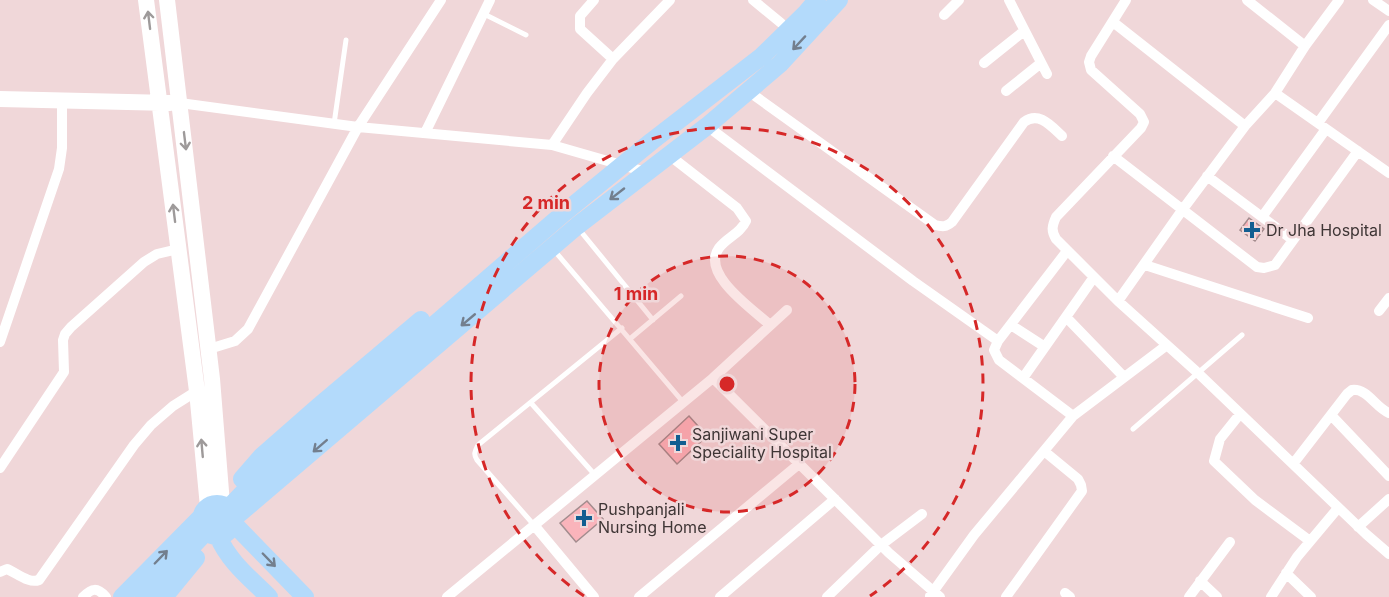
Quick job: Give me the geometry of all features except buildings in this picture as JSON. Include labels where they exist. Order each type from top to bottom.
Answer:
[{"type":"main road","points":[[146,0],[197,391],[226,534],[216,536],[164,597]]},
{"type":"main road","points":[[167,0],[209,349],[220,512],[305,597]]},
{"type":"main road","points":[[269,597],[228,556],[216,536],[204,530],[220,512],[243,477],[262,456],[553,206],[781,23],[802,0]]},
{"type":"main road","points":[[144,597],[260,476],[565,212],[762,56],[806,14],[817,0]]},
{"type":"main road","points":[[122,597],[220,512],[497,295],[577,225],[707,126],[780,64],[839,0]]},
{"type":"main road","points":[[0,99],[180,103]]},
{"type":"main road","points":[[476,273],[497,295]]},
{"type":"street","points":[[425,133],[490,0]]},
{"type":"street","points":[[594,0],[580,16],[580,29],[613,60]]},
{"type":"street","points":[[552,145],[587,93],[613,60],[670,0]]},
{"type":"street","points":[[753,0],[781,23]]},
{"type":"street","points":[[944,15],[959,0]]},
{"type":"street","points":[[1009,0],[1047,74]]},
{"type":"street","points":[[1126,0],[1089,62],[1091,70],[1140,114],[1144,122],[1141,128],[1056,217],[1052,225],[1052,232],[1067,251],[1118,301],[1198,373],[1389,554]]},
{"type":"street","points":[[1246,0],[1305,46]]},
{"type":"street","points":[[1118,301],[1207,176],[1245,126],[1275,93],[1305,46],[1339,0]]},
{"type":"street","points":[[1373,0],[1389,11]]},
{"type":"street","points":[[209,349],[235,341],[248,329],[358,127],[438,1]]},
{"type":"street","points":[[1113,22],[1245,126]]},
{"type":"street","points":[[1262,217],[1389,25]]},
{"type":"street","points":[[984,63],[1024,31]]},
{"type":"street","points":[[1006,91],[1041,63]]},
{"type":"street","points":[[748,91],[935,225],[942,227],[952,222],[1029,117],[1039,117],[1062,136]]},
{"type":"street","points":[[1275,93],[1389,173]]},
{"type":"street","points":[[0,342],[56,181],[62,148],[62,100]]},
{"type":"street","points":[[180,103],[358,127],[552,145],[646,172]]},
{"type":"street","points":[[707,126],[998,342]]},
{"type":"street","points":[[1113,156],[1257,267],[1264,268],[1275,265],[1359,151]]},
{"type":"street","points":[[669,155],[744,215],[746,221],[742,229],[721,245],[717,251],[716,269],[728,287],[771,325]]},
{"type":"street","points":[[1207,176],[1293,240]]},
{"type":"street","points":[[0,468],[64,372],[63,340],[65,334],[144,262],[157,254],[178,249]]},
{"type":"street","points":[[1067,251],[994,347],[995,356],[1073,416]]},
{"type":"street","points":[[1145,265],[1308,318]]},
{"type":"street","points":[[1023,378],[1094,277]]},
{"type":"street","points":[[1379,311],[1389,298]]},
{"type":"street","points":[[447,597],[684,403],[787,310]]},
{"type":"street","points":[[1066,317],[1124,377]]},
{"type":"street","points":[[1011,325],[1045,347]]},
{"type":"street","points":[[713,378],[934,596],[974,535],[1073,416],[1167,345]]},
{"type":"street","points":[[0,572],[7,569],[34,582],[39,580],[134,445],[151,425],[173,406],[212,379]]},
{"type":"street","points":[[1293,464],[1347,394],[1357,389],[1362,391],[1382,410],[1389,413]]},
{"type":"street","points":[[1240,414],[1220,439],[1214,460],[1255,500],[1310,541]]},
{"type":"street","points":[[1331,415],[1389,476]]},
{"type":"street","points":[[1006,597],[1082,491],[1077,479],[1044,451]]},
{"type":"street","points":[[639,597],[799,464]]},
{"type":"street","points":[[720,597],[835,499]]},
{"type":"street","points":[[1358,527],[1389,499]]},
{"type":"street","points":[[1270,597],[1310,541],[1338,508]]},
{"type":"street","points":[[827,597],[881,545],[922,514]]},
{"type":"street","points":[[534,525],[594,597]]},
{"type":"street","points":[[1188,597],[1230,542]]},
{"type":"street","points":[[1286,573],[1311,597]]},
{"type":"street","points":[[1200,581],[1217,597]]},
{"type":"street","points":[[83,597],[94,589],[100,590],[106,597]]},
{"type":"lane","points":[[484,14],[526,35]]},
{"type":"lane","points":[[333,124],[346,40]]},
{"type":"lane","points":[[577,225],[653,320]]},
{"type":"lane","points":[[552,247],[684,403]]},
{"type":"lane","points":[[631,338],[681,296]]},
{"type":"lane","points":[[534,525],[474,456],[478,445],[622,328]]},
{"type":"lane","points":[[1133,429],[1242,335]]},
{"type":"lane","points":[[531,403],[595,475]]},
{"type":"place","name":"Dr Jha Hospital","points":[[1252,230]]},
{"type":"place","name":"Sanjiwani Super Speciality Hospital","points":[[678,443]]},
{"type":"place","name":"Pushpanjali Nursing Home","points":[[584,518]]}]
